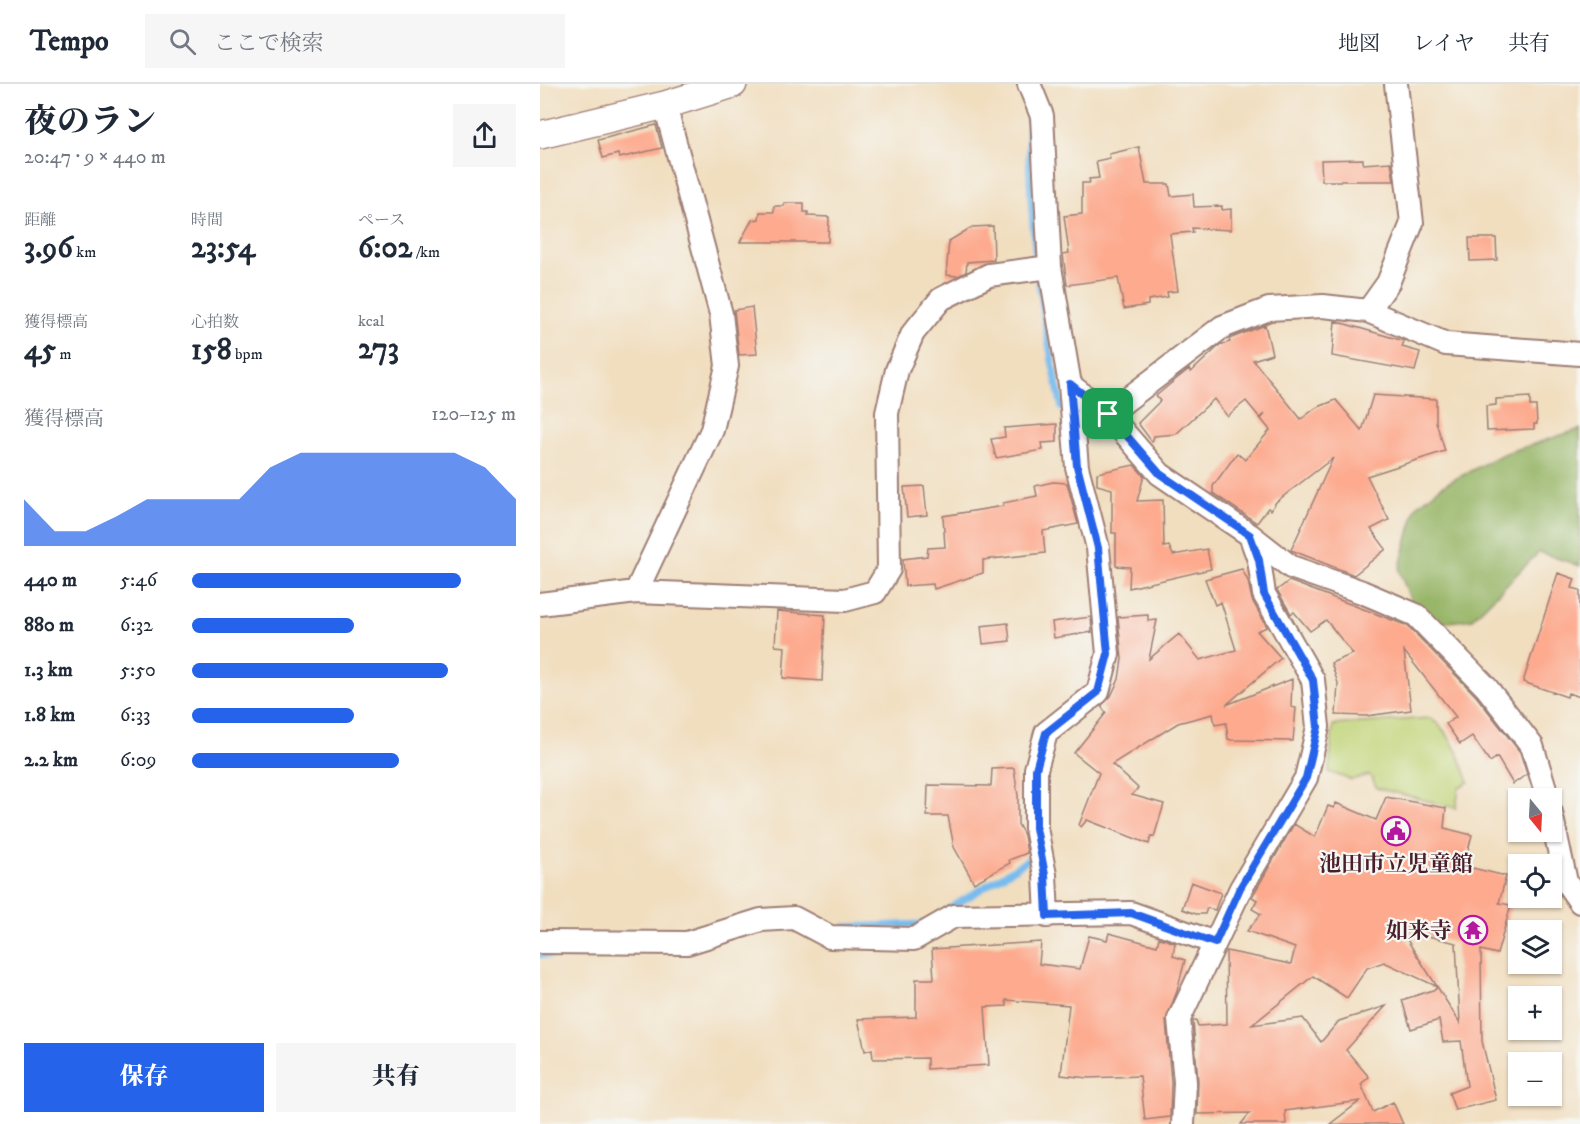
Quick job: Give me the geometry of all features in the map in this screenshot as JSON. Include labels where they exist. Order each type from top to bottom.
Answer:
[{"type":"street","points":[[540,135],[665,105],[733,84]]},
{"type":"street","points":[[1029,84],[1042,116],[1050,267],[1070,384],[1077,466],[1098,548],[1108,654],[1098,692],[1046,733],[1036,769],[1036,828],[1045,875],[1047,916]]},
{"type":"street","points":[[1368,311],[1388,283],[1412,223],[1396,84]]},
{"type":"street","points":[[636,592],[712,430],[727,366],[721,314],[665,105]]},
{"type":"street","points":[[540,604],[636,592],[845,600],[875,592],[889,569],[887,413],[897,370],[913,333],[941,299],[989,275],[1050,267]]},
{"type":"street","points":[[1108,414],[1222,327],[1269,309],[1323,306],[1368,311],[1446,344],[1580,354]]},
{"type":"street","points":[[1070,384],[1108,414],[1160,474],[1250,535],[1291,567],[1362,592],[1416,615],[1486,687],[1532,746],[1545,788]]},
{"type":"street","points":[[1183,1124],[1185,1082],[1179,1019],[1240,888],[1306,778],[1318,727],[1313,680],[1264,594],[1259,560],[1250,535]]},
{"type":"street","points":[[1557,842],[1566,882],[1580,902]]},
{"type":"street","points":[[540,942],[687,943],[761,920],[794,918],[830,937],[914,939],[954,916],[1131,913],[1215,943]]},
{"type":"green space","points":[[1580,429],[1580,566],[1539,552],[1472,619],[1441,623],[1416,615],[1399,570],[1416,507],[1442,486],[1503,454]]},
{"type":"green space","points":[[1430,718],[1444,730],[1449,738],[1469,782],[1459,787],[1456,808],[1377,788],[1370,775],[1351,780],[1329,772],[1333,725]]},
{"type":"building","points":[[656,125],[662,148],[619,158],[618,154],[603,158],[598,140]]},
{"type":"building","points":[[1139,147],[1146,184],[1169,184],[1171,196],[1193,194],[1194,207],[1222,206],[1222,210],[1231,209],[1231,230],[1192,228],[1193,232],[1170,234],[1178,291],[1167,292],[1168,297],[1148,300],[1148,305],[1124,309],[1118,278],[1067,285],[1063,254],[1069,253],[1064,216],[1082,214],[1082,183],[1090,183],[1089,179],[1099,178],[1096,161],[1110,158],[1109,154]]},
{"type":"building","points":[[1363,159],[1363,164],[1391,162],[1394,181],[1322,181],[1321,160]]},
{"type":"building","points":[[784,203],[804,203],[804,212],[808,212],[808,216],[829,217],[828,242],[740,242],[752,220],[759,219],[760,212],[774,212],[774,206],[784,206]]},
{"type":"building","points":[[993,226],[994,260],[967,262],[966,272],[958,276],[946,275],[949,241],[972,227]]},
{"type":"building","points":[[1469,238],[1496,238],[1497,260],[1470,261]]},
{"type":"building","points":[[752,307],[757,354],[739,355],[734,310]]},
{"type":"building","points":[[1335,321],[1404,341],[1402,347],[1420,352],[1415,371],[1332,356]]},
{"type":"building","points":[[1265,325],[1272,354],[1253,360],[1301,419],[1316,408],[1336,400],[1362,431],[1373,395],[1436,399],[1436,422],[1445,451],[1367,476],[1389,520],[1371,529],[1386,549],[1354,575],[1291,550],[1333,458],[1276,502],[1271,510],[1268,508],[1257,523],[1213,493],[1213,486],[1237,453],[1245,460],[1270,430],[1261,419],[1265,414],[1260,418],[1246,401],[1227,416],[1214,399],[1176,434],[1154,436],[1152,442],[1138,423],[1160,401],[1156,396],[1189,369],[1191,372],[1220,345],[1230,342],[1229,339]]},
{"type":"building","points":[[1530,397],[1530,406],[1536,406],[1537,424],[1534,424],[1534,429],[1487,431],[1486,406],[1496,405],[1496,399]]},
{"type":"building","points":[[1057,424],[1057,442],[1042,443],[1043,450],[996,458],[991,439],[1005,437],[1004,428]]},
{"type":"building","points":[[1134,465],[1144,476],[1137,501],[1163,500],[1164,547],[1169,546],[1173,555],[1207,549],[1211,569],[1129,588],[1130,567],[1116,566],[1116,533],[1112,533],[1112,489],[1097,485],[1097,473]]},
{"type":"building","points":[[1053,482],[1067,483],[1078,524],[1043,531],[1045,553],[983,560],[983,573],[934,589],[933,584],[905,586],[903,559],[927,556],[928,548],[945,547],[943,516],[1003,506],[1003,503],[1037,496],[1035,486]]},
{"type":"building","points":[[924,486],[927,515],[907,517],[904,487]]},
{"type":"building","points":[[1242,569],[1248,581],[1252,600],[1267,627],[1257,631],[1281,658],[1226,705],[1292,679],[1291,707],[1296,708],[1293,741],[1228,739],[1226,723],[1215,725],[1213,714],[1178,723],[1112,764],[1138,788],[1132,795],[1164,804],[1154,837],[1151,836],[1149,844],[1087,820],[1081,827],[1079,825],[1099,773],[1074,753],[1106,713],[1101,706],[1111,696],[1119,679],[1122,659],[1118,617],[1148,615],[1148,621],[1157,620],[1149,659],[1179,634],[1200,660],[1236,650],[1221,602],[1215,605],[1205,579]]},
{"type":"building","points":[[1558,573],[1575,579],[1572,588],[1580,590],[1580,697],[1568,693],[1567,697],[1523,682]]},
{"type":"building","points":[[1289,581],[1408,626],[1476,696],[1520,752],[1527,774],[1513,784],[1497,757],[1490,762],[1472,736],[1460,744],[1446,724],[1456,717],[1404,651],[1411,710],[1366,716],[1336,715],[1338,683],[1331,663],[1353,654],[1326,620],[1310,631],[1294,612],[1291,614],[1277,590]]},
{"type":"building","points":[[777,611],[825,615],[822,681],[783,678],[785,647],[775,646]]},
{"type":"building","points":[[1091,617],[1092,632],[1054,638],[1052,622]]},
{"type":"building","points":[[1008,623],[1010,641],[983,644],[981,626]]},
{"type":"building","points":[[1014,768],[1018,796],[1018,824],[1024,835],[1027,853],[1009,860],[1010,863],[974,883],[954,847],[948,816],[927,816],[928,785],[991,786],[992,769]]},
{"type":"building","points":[[1386,797],[1446,808],[1444,828],[1472,835],[1464,866],[1506,876],[1499,903],[1508,904],[1508,908],[1510,908],[1497,954],[1481,950],[1482,1041],[1496,1100],[1455,1110],[1449,1093],[1467,1086],[1461,1041],[1443,1042],[1439,1020],[1411,1029],[1402,1000],[1436,989],[1436,986],[1384,962],[1367,968],[1347,998],[1313,976],[1252,1025],[1303,1018],[1321,1042],[1339,1021],[1386,1006],[1346,1050],[1369,1077],[1361,1084],[1373,1112],[1393,1102],[1403,1124],[1330,1124],[1360,1101],[1285,1111],[1286,1124],[1241,1124],[1250,1113],[1197,1114],[1198,1081],[1193,1021],[1196,1020],[1198,1026],[1227,1024],[1226,951],[1291,964],[1295,948],[1247,931],[1261,914],[1252,909],[1257,900],[1252,897],[1294,824],[1315,837],[1328,806],[1334,808],[1336,803],[1376,820]],"holes":[[[1400,929],[1456,943],[1460,1023]]]},
{"type":"building","points":[[1191,882],[1221,893],[1215,910],[1207,908],[1205,914],[1196,914],[1182,909]]},
{"type":"building","points":[[1109,933],[1157,946],[1159,938],[1164,939],[1175,943],[1173,956],[1185,960],[1166,1020],[1171,1082],[1170,1117],[1145,1120],[1140,1076],[1088,1078],[1061,1075],[1069,1005],[1006,1000],[1007,1006],[985,1007],[989,1065],[927,1069],[927,1058],[873,1059],[872,1049],[865,1051],[858,1019],[916,1017],[916,979],[934,979],[932,949],[1041,942],[1039,964],[1080,969],[1089,936],[1107,940]]},
{"type":"waterway","points":[[1029,104],[1030,181],[1036,257],[1047,333],[1062,408]]},
{"type":"waterway","points":[[949,909],[1036,855]]},
{"type":"waterway","points":[[845,927],[924,924]]},
{"type":"waterway","points":[[540,955],[609,954]]},
{"type":"place","name":"池田市立児童館","points":[[1396,831]]},
{"type":"place","name":"如来寺","points":[[1473,930]]},
{"type":"route","points":[[1070,384],[1108,414],[1160,474],[1250,535],[1259,560],[1264,594],[1313,680],[1318,727],[1306,778],[1240,888],[1215,943],[1131,913],[1047,916],[1045,875],[1036,828],[1036,769],[1046,733],[1098,692],[1108,654],[1098,548],[1077,466],[1070,384]]}]
